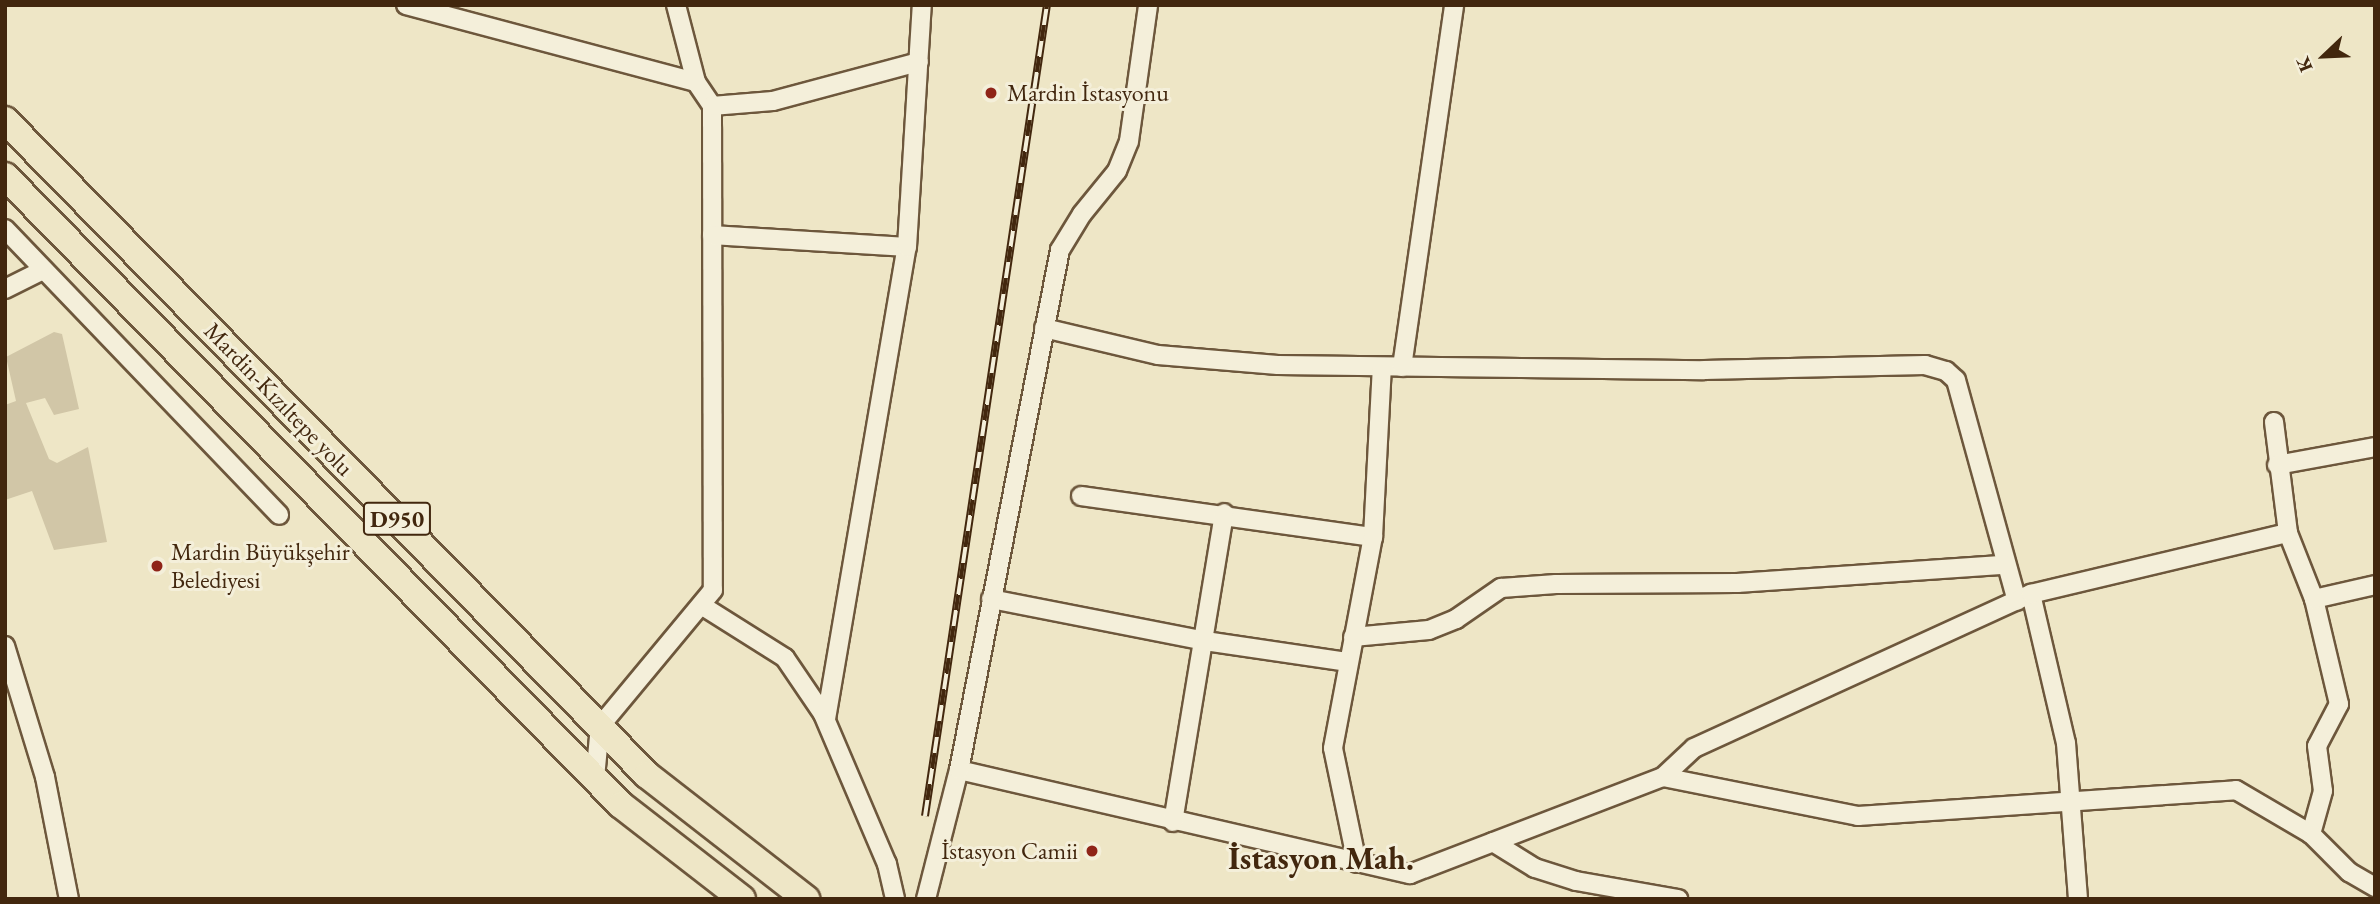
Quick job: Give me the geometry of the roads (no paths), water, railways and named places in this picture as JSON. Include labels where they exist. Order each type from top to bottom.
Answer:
[{"type":"highway","name":"Mardin-Kızıltepe yolu","points":[[5,120],[647,775],[806,899]]},
{"type":"highway","name":"Mardin-Kızıltepe yolu","points":[[5,176],[621,805],[742,899]]},
{"type":"street","points":[[406,5],[449,10],[696,82]]},
{"type":"street","points":[[595,778],[600,726],[713,590],[712,106],[696,82],[676,5]]},
{"type":"street","points":[[826,719],[907,247],[922,5]]},
{"type":"street","points":[[926,899],[959,770],[1060,250],[1116,171],[1129,141],[1149,5]]},
{"type":"street","points":[[1402,367],[1454,5]]},
{"type":"street","points":[[712,106],[773,101],[919,62]]},
{"type":"street","points":[[5,229],[279,514]]},
{"type":"street","points":[[712,235],[907,247]]},
{"type":"street","points":[[5,289],[43,270]]},
{"type":"street","points":[[1044,328],[1158,355],[1382,367],[1704,370],[1925,365],[1946,371],[1956,380],[2004,565],[2024,598],[2066,743],[2068,803],[2078,899]]},
{"type":"street","points":[[1357,863],[1332,748],[1373,537],[1382,367]]},
{"type":"street","points":[[2274,422],[2277,466],[2288,533],[2314,599],[2339,704],[2317,746],[2323,791],[2311,834]]},
{"type":"street","points":[[2277,466],[2375,447]]},
{"type":"street","points":[[1081,496],[1224,513],[1373,537]]},
{"type":"street","points":[[1173,822],[1224,513]]},
{"type":"street","points":[[959,770],[1173,822],[1410,874],[1663,777],[1695,748],[2024,598],[2288,533]]},
{"type":"street","points":[[1353,637],[1429,630],[1456,619],[1501,589],[1556,584],[1737,583],[2004,565]]},
{"type":"street","points":[[2314,599],[2375,585]]},
{"type":"street","points":[[991,599],[1205,641],[1348,662]]},
{"type":"street","points":[[701,605],[785,658],[826,719],[887,864],[895,899]]},
{"type":"street","points":[[5,646],[45,777],[69,899]]},
{"type":"street","points":[[1663,777],[1858,816],[2236,790],[2311,834],[2349,872],[2375,887]]},
{"type":"street","points":[[1493,842],[1535,868],[1637,896],[1678,899]]},
{"type":"railway","points":[[925,816],[1047,5]]},
{"type":"place","name":"Mardin İstasyonu","points":[[991,93]]},
{"type":"place","name":"Mardin Büyükşehir Belediyesi","points":[[157,566]]},
{"type":"place","name":"İstasyon Camii","points":[[1092,851]]},
{"type":"district","name":"İstasyon Mah.","points":[[1321,858]]}]
